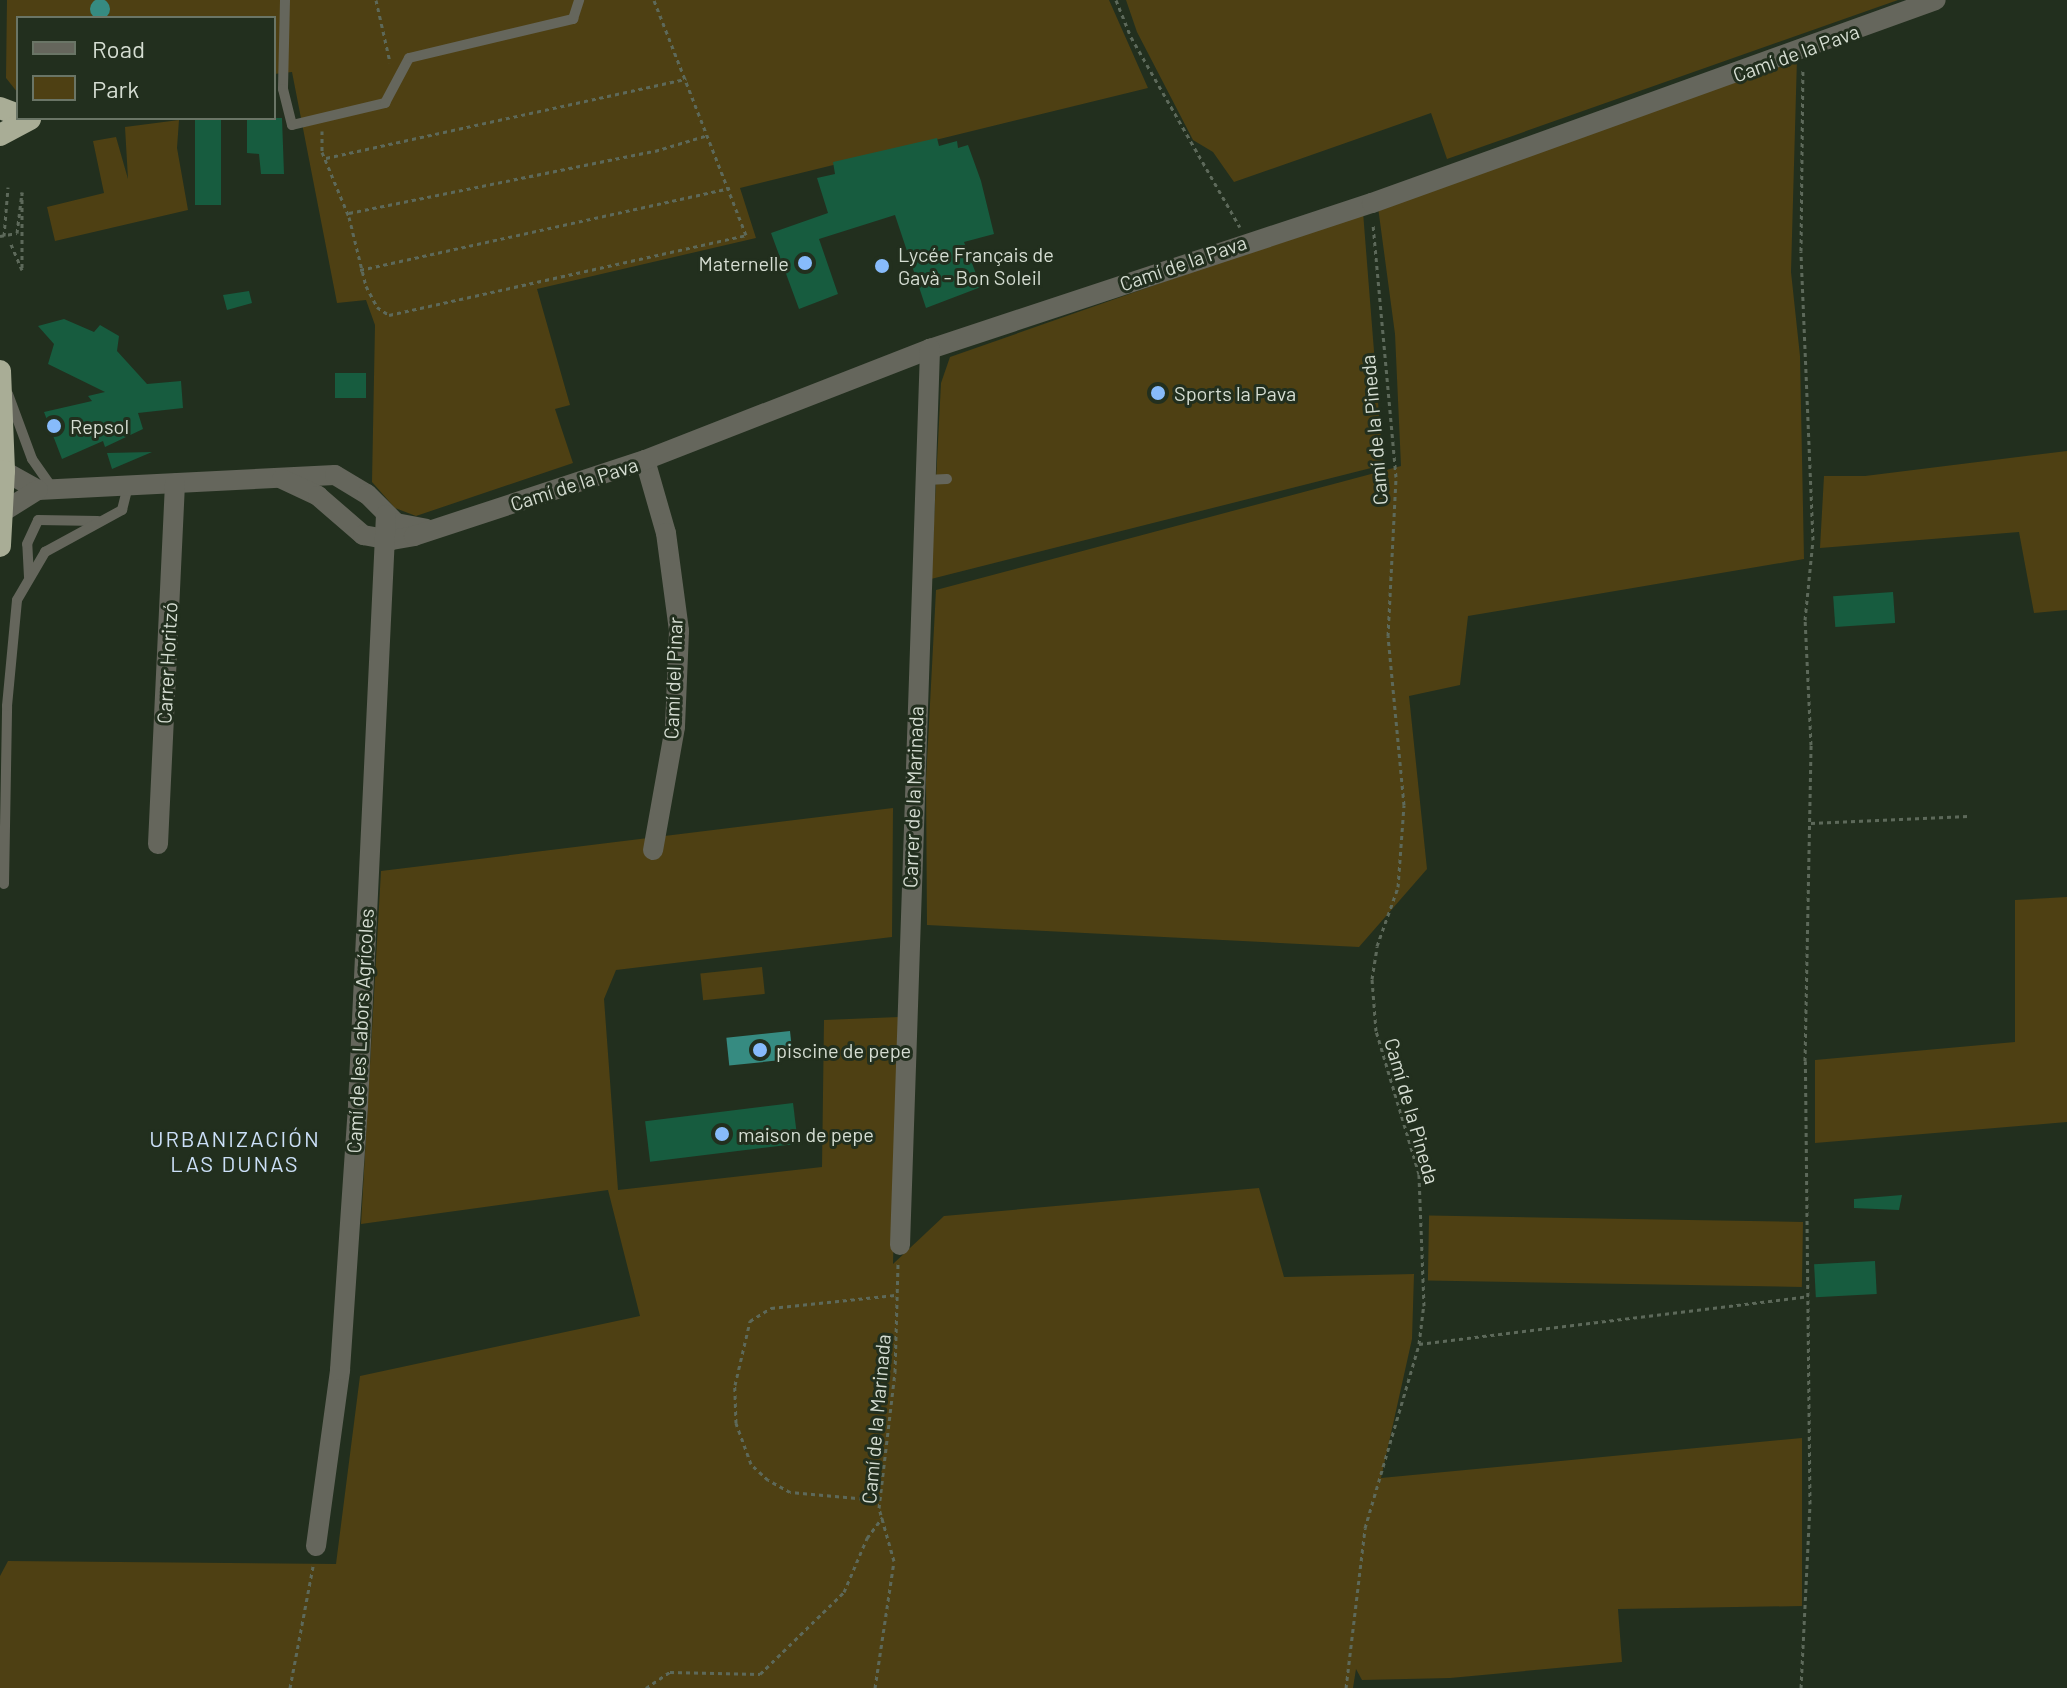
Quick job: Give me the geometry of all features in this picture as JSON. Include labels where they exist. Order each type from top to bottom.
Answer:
[{"type":"highway","points":[[0,135],[27,120]]},
{"type":"highway","points":[[0,546],[4,511],[1,374]]},
{"type":"street","name":"Camí de la Pava","points":[[382,539],[430,530],[645,460],[930,349],[1248,241],[1372,203],[1803,51],[1936,0]]},
{"type":"street","name":"Carrer de la Marinada","points":[[900,1245],[937,480],[930,349]]},
{"type":"street","name":"Camí del Pinar","points":[[645,460],[666,533],[679,631],[675,727],[653,850]]},
{"type":"street","points":[[4,471],[46,490]]},
{"type":"street","points":[[4,511],[46,490],[282,479],[323,474],[343,477],[386,515],[405,527],[430,530]]},
{"type":"street","points":[[282,479],[318,496],[363,535],[382,539]]},
{"type":"street","name":"Carrer Horitzó","points":[[158,844],[175,483]]},
{"type":"street","name":"Camí de les Labors Agrícoles","points":[[316,1546],[340,1370],[355,1151],[382,539],[386,515]]},
{"type":"lane","points":[[285,0],[278,90],[292,125],[385,103],[396,89],[409,58],[573,19],[579,0]]},
{"type":"lane","points":[[1,374],[46,490]]},
{"type":"lane","points":[[4,884],[14,613],[29,577],[55,544],[122,510],[128,486]]},
{"type":"lane","points":[[29,577],[27,544],[38,520],[100,521]]},
{"type":"path","points":[[377,0],[396,89]]},
{"type":"path","points":[[322,118],[325,158],[347,213],[360,270],[377,307],[389,315],[746,235],[654,0]]},
{"type":"path","points":[[1116,0],[1131,37],[1248,241]]},
{"type":"path","points":[[1801,1688],[1810,1504],[1811,823],[1805,620],[1813,540],[1801,251],[1803,51]]},
{"type":"path","points":[[325,158],[686,79]]},
{"type":"path","points":[[347,213],[655,151],[708,135]]},
{"type":"path","points":[[8,187],[2,236],[17,233],[22,192],[22,270],[10,242]]},
{"type":"path","points":[[360,270],[730,188]]},
{"type":"path","name":"Camí de la Pineda","points":[[1346,1688],[1370,1503],[1419,1344],[1423,1204],[1376,1031],[1372,979],[1377,946],[1398,887],[1404,805],[1388,636],[1396,477],[1372,203]]},
{"type":"path","points":[[1811,823],[1968,816]]},
{"type":"path","name":"Camí de la Marinada","points":[[875,1688],[894,1561],[879,1500],[895,1372],[895,1295],[900,1245]]},
{"type":"path","points":[[879,1500],[790,1492],[768,1480],[751,1464],[736,1423],[735,1385],[750,1321],[771,1308],[895,1295]]},
{"type":"path","points":[[1419,1344],[1808,1296]]},
{"type":"path","points":[[646,1688],[670,1672],[760,1674],[844,1592],[867,1538],[883,1517]]},
{"type":"path","points":[[290,1688],[316,1546]]},
{"type":"green space","points":[[7,0],[1109,0],[1148,88],[740,188],[756,238],[537,289],[570,405],[555,409],[573,463],[416,516],[395,508],[372,482],[375,325],[366,300],[337,303],[292,72],[276,74],[276,16],[16,16],[16,90],[6,78]]},
{"type":"green space","points":[[1126,0],[1898,0],[1447,159],[1431,113],[1234,182],[1213,152],[1193,140],[1137,32]]},
{"type":"green space","points":[[1797,58],[1791,272],[1800,356],[1804,559],[1468,616],[1460,685],[1409,696],[1427,869],[1359,947],[927,925],[926,780],[936,590],[1401,466],[1395,334],[1378,207]]},
{"type":"green space","points":[[179,120],[177,148],[188,210],[55,241],[47,207],[104,193],[93,141],[116,137],[128,179],[125,127]]},
{"type":"green space","name":"Sports la Pava","points":[[1363,212],[1383,465],[931,579],[941,383],[950,357]]},
{"type":"green space","points":[[2067,451],[2067,610],[2034,613],[2019,532],[1820,548],[1824,476],[1865,476]]},
{"type":"green space","points":[[893,808],[892,937],[616,970],[604,999],[618,1190],[822,1167],[824,1020],[899,1017],[893,1264],[944,1216],[1259,1188],[1284,1277],[1414,1274],[1412,1339],[1381,1478],[1802,1438],[1802,1606],[1618,1609],[1622,1662],[1450,1678],[1362,1680],[1356,1669],[1353,1688],[0,1688],[0,1576],[8,1561],[336,1564],[360,1376],[640,1316],[608,1190],[361,1224],[381,871]]},
{"type":"green space","points":[[2067,897],[2067,1122],[1815,1143],[1815,1060],[2015,1042],[2015,900]]},
{"type":"green space","points":[[762,967],[765,994],[703,1000],[700,973]]},
{"type":"green space","points":[[1429,1215],[1803,1222],[1802,1287],[1428,1280]]},
{"type":"water","points":[[96,0],[104,0],[109,5],[107,16],[93,16],[91,13],[91,5]]},
{"type":"water","name":"piscine de pepe","points":[[790,1031],[793,1059],[729,1066],[726,1038]]},
{"type":"building","points":[[282,118],[284,174],[261,174],[259,154],[247,153],[247,120]]},
{"type":"building","points":[[195,120],[221,120],[221,205],[195,205]]},
{"type":"building","points":[[937,138],[939,146],[957,141],[958,148],[968,145],[981,181],[994,234],[964,242],[981,287],[926,308],[895,215],[819,239],[838,294],[799,309],[771,233],[828,213],[817,178],[835,174],[833,162]]},
{"type":"building","points":[[249,291],[252,303],[227,310],[223,295]]},
{"type":"building","points":[[64,319],[94,332],[100,325],[119,336],[117,351],[147,384],[181,381],[183,408],[138,413],[143,429],[105,447],[103,441],[62,459],[44,412],[92,401],[88,396],[105,392],[48,364],[54,344],[38,326]]},
{"type":"building","points":[[335,373],[366,373],[366,398],[335,398]]},
{"type":"building","points":[[152,452],[112,469],[107,453]]},
{"type":"building","points":[[1893,592],[1895,623],[1835,627],[1833,596]]},
{"type":"building","name":"maison de pepe","points":[[793,1103],[798,1144],[650,1162],[645,1121]]},
{"type":"building","points":[[1902,1195],[1899,1210],[1854,1208],[1854,1199]]},
{"type":"building","points":[[1875,1261],[1877,1294],[1816,1297],[1814,1264]]},
{"type":"place","name":"Maternelle","points":[[805,263]]},
{"type":"place","name":"Lycée Français de Gavà - Bon Soleil","points":[[882,266]]},
{"type":"place","name":"Sports la Pava","points":[[1158,393]]},
{"type":"place","name":"Repsol","points":[[54,426]]},
{"type":"place","name":"piscine de pepe","points":[[760,1050]]},
{"type":"place","name":"maison de pepe","points":[[722,1134]]},
{"type":"district","name":"URBANIZACIÓN LAS DUNAS","points":[[235,1150]]}]
